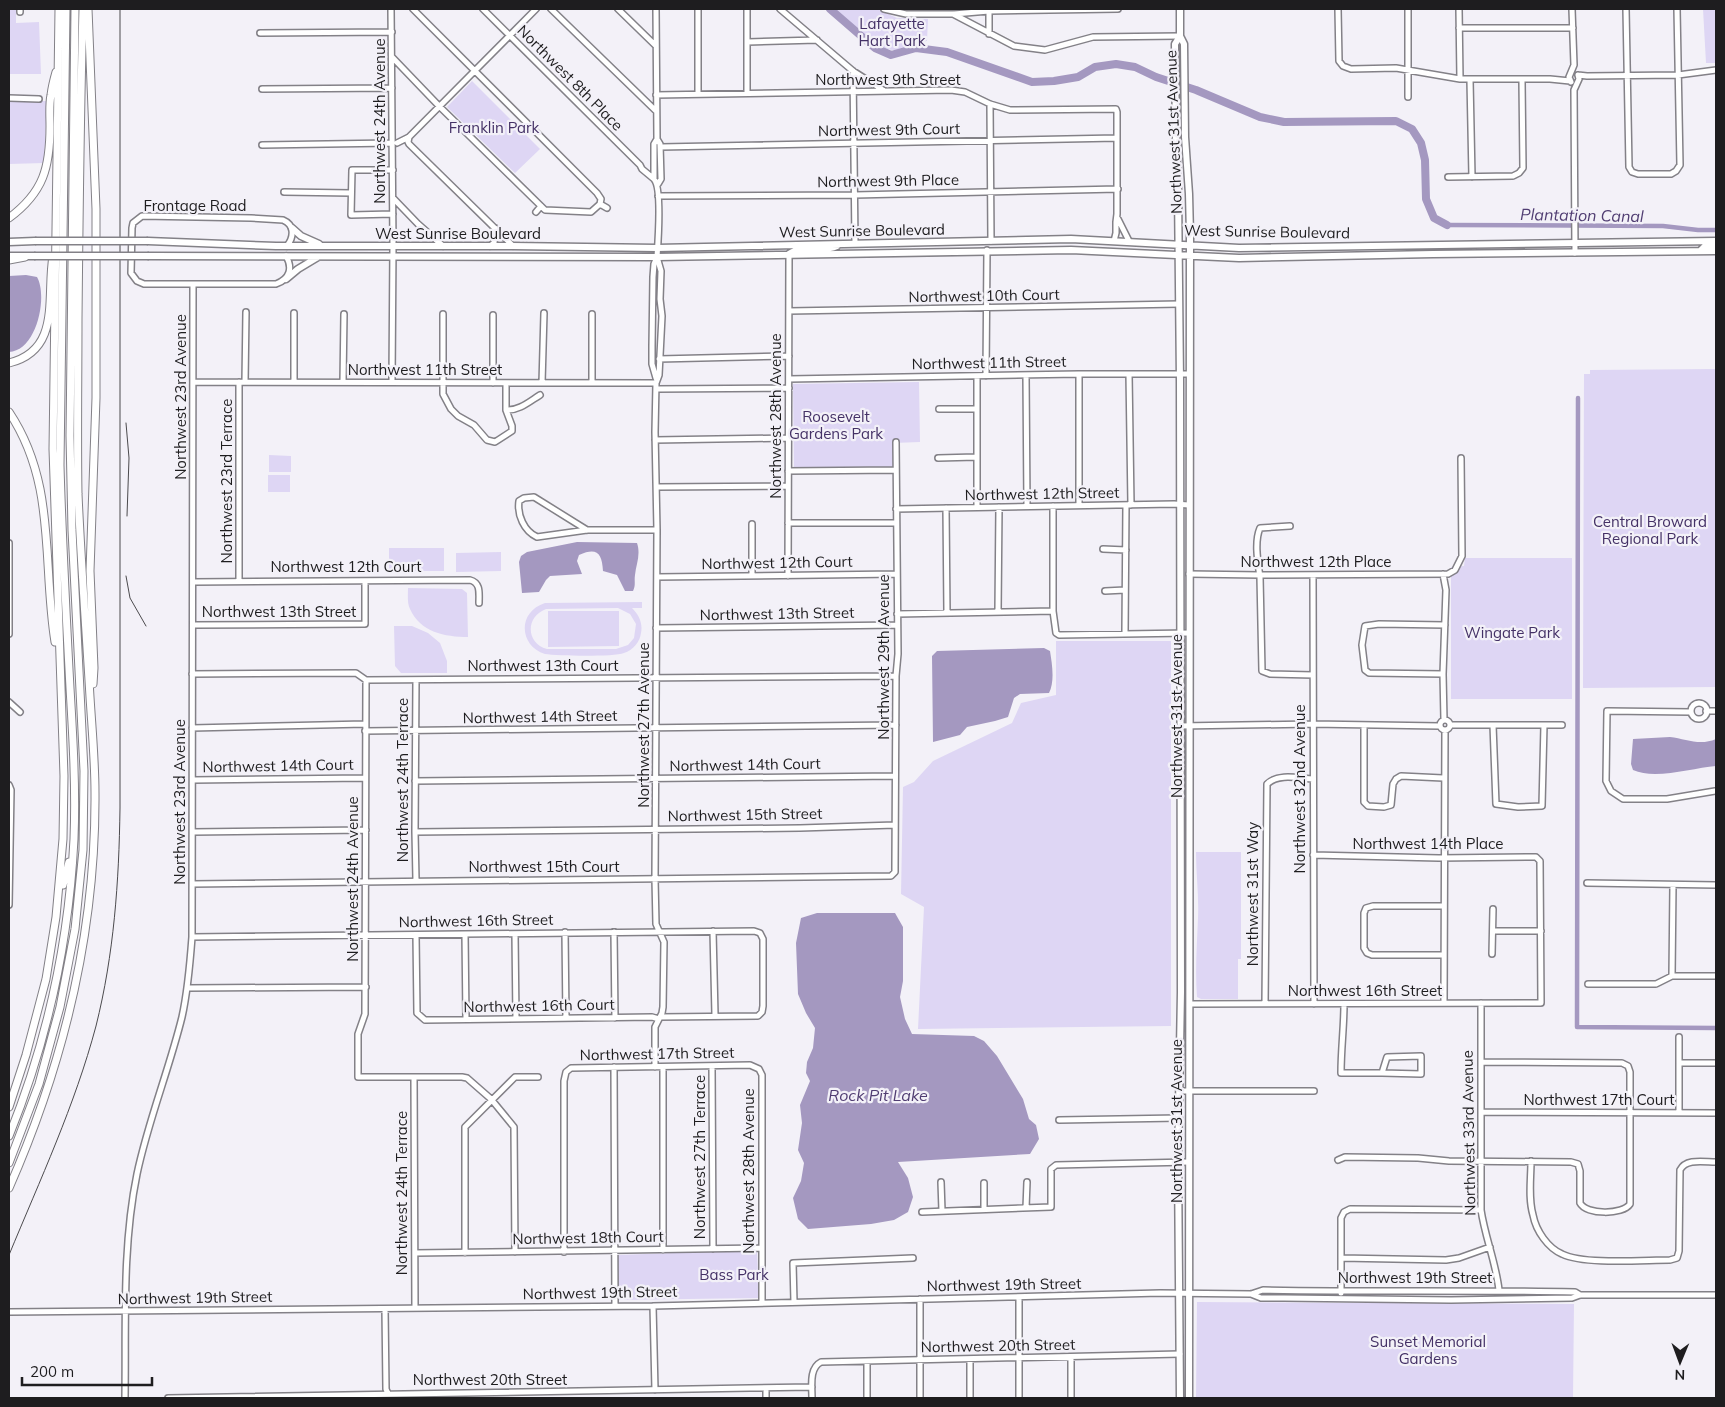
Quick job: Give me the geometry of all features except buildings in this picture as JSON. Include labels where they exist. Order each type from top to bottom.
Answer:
[{"type":"highway","points":[[56,917],[64,807],[53,465],[59,9]]},
{"type":"highway","points":[[9,1136],[31,1074],[52,997],[66,918],[74,839],[74,775],[60,457],[66,9]]},
{"type":"highway","points":[[72,1002],[84,802],[70,453],[75,9]]},
{"type":"highway","points":[[9,1188],[46,1094],[72,1002],[86,922],[93,858],[95,794],[80,541],[78,445],[79,202],[83,9]]},
{"type":"highway","points":[[88,9],[96,182],[96,398],[90,571],[94,668],[90,707]]},
{"type":"highway","points":[[9,218],[31,196],[41,182],[46,168],[50,151],[50,96],[59,56]]},
{"type":"highway","points":[[9,363],[21,359],[30,353],[45,333],[49,321],[51,267],[57,231]]},
{"type":"highway","points":[[9,258],[25,256]]},
{"type":"highway","points":[[9,412],[27,445],[40,488],[48,556],[53,626],[61,672]]},
{"type":"highway","points":[[9,1107],[39,1009],[56,917],[74,839]]},
{"type":"highway","points":[[9,1162],[46,1061],[65,984],[75,929]]},
{"type":"main road","name":"Northwest 31st Avenue","points":[[1180,9],[1180,36],[1184,44],[1185,137],[1190,244],[1189,1398]]},
{"type":"main road","name":"Northwest 31st Avenue","points":[[1180,36],[1175,44],[1179,244],[1180,504],[1181,992],[1178,1161],[1180,1398]]},
{"type":"main road","points":[[1176,124],[1183,131],[1185,137]]},
{"type":"main road","points":[[292,228],[307,239],[325,246]]},
{"type":"main road","name":"West Sunrise Boulevard","points":[[9,242],[96,240],[287,246],[657,248],[854,243],[1129,241],[1247,248],[1716,241]]},
{"type":"main road","points":[[977,250],[986,247],[991,241]]},
{"type":"main road","points":[[987,250],[992,245],[1004,241]]},
{"type":"main road","points":[[789,255],[799,249],[831,248],[840,244]]},
{"type":"main road","points":[[1700,251],[1704,247],[1716,246]]},
{"type":"main road","name":"West Sunrise Boulevard","points":[[25,256],[656,257],[977,250],[1071,250],[1239,258],[1716,251]]},
{"type":"main road","points":[[286,279],[319,256]]},
{"type":"main road","points":[[1180,557],[1189,574]]},
{"type":"main road","points":[[1181,992],[1183,998],[1190,1004]]},
{"type":"street","name":"Northwest 24th Avenue","points":[[391,9],[394,143],[392,170],[392,382]]},
{"type":"street","points":[[413,9],[601,199],[600,204],[591,212],[543,208],[536,212]]},
{"type":"street","name":"Northwest 8th Place","points":[[482,9],[656,181]]},
{"type":"street","points":[[262,145],[394,143],[409,140],[439,106],[536,9]]},
{"type":"street","points":[[551,9],[656,111]]},
{"type":"street","points":[[618,9],[656,46]]},
{"type":"street","name":"Northwest 27th Avenue","points":[[656,9],[656,111],[657,139],[661,147],[662,180],[656,181]]},
{"type":"street","points":[[698,9],[698,94]]},
{"type":"street","points":[[747,9],[747,93]]},
{"type":"street","points":[[780,9],[853,71],[884,91]]},
{"type":"street","points":[[884,9],[906,14],[954,14],[989,10],[1118,9]]},
{"type":"street","points":[[1338,9],[1339,61],[1343,66],[1351,69],[1396,68],[1470,80],[1678,75],[1716,70]]},
{"type":"street","points":[[1408,9],[1408,97]]},
{"type":"street","points":[[1459,9],[1460,79]]},
{"type":"street","points":[[1572,9],[1575,253]]},
{"type":"street","points":[[1626,9],[1628,167],[1632,172],[1638,174],[1671,174],[1680,165],[1677,9]]},
{"type":"street","points":[[989,10],[989,34]]},
{"type":"street","points":[[954,14],[1014,46],[1045,50],[1093,37],[1180,36]]},
{"type":"street","points":[[1459,28],[1573,28]]},
{"type":"street","points":[[260,33],[392,32]]},
{"type":"street","points":[[748,42],[816,40]]},
{"type":"street","points":[[392,57],[543,208]]},
{"type":"street","points":[[853,71],[854,243]]},
{"type":"street","points":[[1470,80],[1472,177]]},
{"type":"street","points":[[1448,177],[1513,176],[1519,174],[1522,168],[1522,80]]},
{"type":"street","points":[[262,89],[392,88]]},
{"type":"street","name":"Northwest 9th Street","points":[[656,95],[951,90],[965,92],[990,104],[1010,110],[1116,109],[1117,138]]},
{"type":"street","points":[[9,98],[39,99]]},
{"type":"street","points":[[990,104],[991,241]]},
{"type":"street","points":[[1114,241],[1118,188],[1117,138]]},
{"type":"street","name":"Northwest 9th Court","points":[[661,147],[1117,138]]},
{"type":"street","name":"Northwest 27th Avenue","points":[[657,139],[654,144],[658,196],[657,248],[653,277],[652,346],[652,364],[657,381]]},
{"type":"street","points":[[409,140],[513,246]]},
{"type":"street","points":[[640,165],[648,166],[654,162]]},
{"type":"street","points":[[392,170],[352,170],[351,215],[393,214]]},
{"type":"street","name":"Northwest 9th Place","points":[[658,196],[991,192],[1118,188]]},
{"type":"street","points":[[284,192],[352,193]]},
{"type":"street","points":[[393,198],[443,246]]},
{"type":"street","points":[[600,204],[607,208]]},
{"type":"street","name":"Frontage Road","points":[[286,279],[272,284],[144,284],[137,281],[132,273],[132,228],[137,218],[142,216],[190,216],[275,219],[287,222],[292,228]]},
{"type":"street","points":[[1117,216],[1119,224],[1129,241]]},
{"type":"street","points":[[287,246],[292,237],[292,228]]},
{"type":"street","points":[[490,246],[494,243],[495,228]]},
{"type":"street","points":[[986,376],[987,250]]},
{"type":"street","name":"Northwest 28th Avenue","points":[[788,576],[789,255]]},
{"type":"street","points":[[286,256],[290,266],[286,279]]},
{"type":"street","name":"Northwest 27th Avenue","points":[[655,1067],[655,1027],[663,1007],[664,942],[656,924],[655,879],[657,487],[655,440],[662,316],[660,299],[661,271],[656,257]]},
{"type":"street","name":"Northwest 23rd Avenue","points":[[125,1398],[126,1312],[131,1206],[137,1173],[182,1018],[188,988],[192,937],[193,285]]},
{"type":"street","name":"Northwest 10th Court","points":[[789,311],[987,309],[1179,304]]},
{"type":"street","name":"Northwest 23rd Terrace","points":[[239,580],[242,382],[246,312]]},
{"type":"street","points":[[294,313],[294,382]]},
{"type":"street","points":[[542,383],[544,313]]},
{"type":"street","points":[[343,382],[344,314]]},
{"type":"street","points":[[444,314],[443,394],[451,409],[458,416],[474,424],[485,438],[490,441],[496,442],[512,432],[512,426],[506,410],[506,383]]},
{"type":"street","points":[[592,314],[592,382]]},
{"type":"street","points":[[493,315],[493,383]]},
{"type":"street","points":[[659,359],[789,356]]},
{"type":"street","points":[[1079,374],[1079,506]]},
{"type":"street","points":[[1125,633],[1129,374]]},
{"type":"street","name":"Northwest 11th Street","points":[[788,379],[1189,374]]},
{"type":"street","points":[[1026,375],[1027,506]]},
{"type":"street","points":[[977,376],[977,507]]},
{"type":"street","name":"Northwest 11th Street","points":[[193,382],[542,383],[657,381]]},
{"type":"street","points":[[657,389],[788,388]]},
{"type":"street","points":[[506,410],[519,408],[540,395]]},
{"type":"street","points":[[939,409],[977,409]]},
{"type":"street","points":[[655,440],[788,438]]},
{"type":"street","name":"Northwest 29th Avenue","points":[[895,872],[896,442]]},
{"type":"street","points":[[938,458],[976,458]]},
{"type":"street","points":[[1440,726],[1444,720],[1446,590],[1443,574],[1448,574],[1455,570],[1462,556],[1461,458]]},
{"type":"street","points":[[788,471],[896,470]]},
{"type":"street","points":[[657,487],[788,486]]},
{"type":"street","points":[[587,530],[534,497],[524,498],[519,501],[518,509],[522,520],[531,534],[537,537],[587,530],[657,530]]},
{"type":"street","name":"Northwest 12th Street","points":[[896,509],[1180,504],[1189,506]]},
{"type":"street","points":[[1052,506],[1053,611],[1056,633],[1059,635],[1189,632]]},
{"type":"street","points":[[998,612],[999,507]]},
{"type":"street","points":[[946,508],[947,613]]},
{"type":"street","points":[[788,523],[896,523]]},
{"type":"street","points":[[752,524],[752,576]]},
{"type":"street","points":[[1290,526],[1260,528],[1258,533],[1262,671],[1270,674],[1313,674]]},
{"type":"street","points":[[9,543],[9,634]]},
{"type":"street","points":[[1103,548],[1126,550]]},
{"type":"street","name":"Northwest 12th Court","points":[[657,577],[897,574]]},
{"type":"street","name":"Northwest 12th Place","points":[[1189,574],[1443,574]]},
{"type":"street","name":"Northwest 32nd Avenue","points":[[1313,575],[1314,1004]]},
{"type":"street","name":"Northwest 12th Court","points":[[194,582],[239,580],[470,580],[476,582],[479,586],[479,604]]},
{"type":"street","name":"Northwest 13th Street","points":[[193,624],[365,624],[366,581]]},
{"type":"street","points":[[1105,591],[1125,590]]},
{"type":"street","points":[[897,614],[1053,611]]},
{"type":"street","points":[[1444,674],[1369,674],[1365,670],[1362,644],[1365,626],[1379,624],[1445,625]]},
{"type":"street","name":"Northwest 13th Street","points":[[656,628],[897,626]]},
{"type":"street","name":"Northwest 13th Court","points":[[192,674],[356,673],[366,680],[896,676]]},
{"type":"street","name":"Northwest 24th Avenue","points":[[366,680],[366,987],[365,1014],[358,1034],[358,1077],[414,1078]]},
{"type":"street","name":"Northwest 24th Terrace","points":[[416,680],[416,880]]},
{"type":"street","points":[[9,702],[20,712]]},
{"type":"street","points":[[1691,712],[1693,706],[1698,704],[1704,706],[1706,711]]},
{"type":"street","points":[[1691,712],[1606,711],[1606,781],[1611,791],[1622,799],[1667,799],[1716,791]]},
{"type":"street","points":[[1691,712],[1694,717],[1699,719],[1704,716],[1706,711]]},
{"type":"street","points":[[1706,711],[1716,711]]},
{"type":"street","points":[[1444,720],[1449,722],[1450,726]]},
{"type":"street","points":[[192,728],[365,724]]},
{"type":"street","name":"Northwest 14th Street","points":[[365,731],[896,724]]},
{"type":"street","points":[[1180,726],[1312,724],[1440,726],[1444,730],[1444,1003]]},
{"type":"street","points":[[1364,725],[1364,802],[1368,806],[1384,807],[1390,805],[1393,784],[1396,778],[1401,776],[1444,778]]},
{"type":"street","points":[[1493,725],[1496,804],[1518,807],[1542,806],[1544,725]]},
{"type":"street","points":[[1444,730],[1448,730],[1450,726],[1562,725]]},
{"type":"street","name":"Northwest 14th Court","points":[[415,781],[895,776]]},
{"type":"street","name":"Northwest 31st Way","points":[[1265,1004],[1267,784],[1272,779],[1281,777],[1313,779]]},
{"type":"street","name":"Northwest 14th Court","points":[[192,780],[365,778]]},
{"type":"street","points":[[9,785],[9,905]]},
{"type":"street","name":"Northwest 15th Street","points":[[415,832],[800,828],[895,825]]},
{"type":"street","points":[[192,832],[366,830]]},
{"type":"street","name":"Northwest 14th Place","points":[[1313,855],[1536,857],[1540,861],[1541,931]]},
{"type":"street","name":"Northwest 15th Court","points":[[192,884],[416,880],[885,877],[891,876],[895,872]]},
{"type":"street","points":[[1587,883],[1716,884]]},
{"type":"street","points":[[1672,976],[1673,885]]},
{"type":"street","points":[[1444,906],[1373,906],[1366,908],[1364,914],[1364,948],[1367,953],[1372,955],[1444,955]]},
{"type":"street","points":[[1492,954],[1493,910]]},
{"type":"street","points":[[713,931],[715,1015]]},
{"type":"street","name":"Northwest 16th Street","points":[[192,937],[754,931],[760,933],[762,939],[764,1006],[762,1012]]},
{"type":"street","points":[[1493,931],[1541,931]]},
{"type":"street","name":"Northwest 16th Street","points":[[1190,1004],[1541,1003],[1541,931]]},
{"type":"street","points":[[565,932],[566,1018]]},
{"type":"street","points":[[614,932],[615,1018]]},
{"type":"street","points":[[465,934],[466,1019]]},
{"type":"street","points":[[515,934],[516,1018]]},
{"type":"street","name":"Northwest 16th Court","points":[[416,935],[417,1013],[425,1020],[659,1018],[715,1015],[758,1016],[762,1012]]},
{"type":"street","points":[[1588,984],[1656,984],[1672,976],[1716,976]]},
{"type":"street","points":[[188,988],[366,987]]},
{"type":"street","name":"Northwest 33rd Avenue","points":[[1481,1003],[1481,1210],[1497,1273],[1499,1290]]},
{"type":"street","points":[[1344,1004],[1340,1072],[1421,1074],[1421,1056],[1387,1057],[1382,1073]]},
{"type":"street","points":[[1679,1037],[1679,1113]]},
{"type":"street","points":[[1338,1160],[1345,1157],[1354,1157],[1418,1158],[1449,1161],[1570,1162],[1578,1164],[1580,1171],[1580,1203],[1582,1208],[1589,1211],[1621,1211],[1627,1208],[1630,1204],[1630,1072],[1628,1066],[1622,1063],[1481,1062]]},
{"type":"street","points":[[1679,1063],[1716,1063]]},
{"type":"street","name":"Northwest 17th Street","points":[[564,1252],[564,1082],[566,1072],[571,1068],[614,1067],[750,1065],[759,1069]]},
{"type":"street","name":"Northwest 27th Terrace","points":[[712,1066],[713,1249]]},
{"type":"street","points":[[614,1067],[615,1306]]},
{"type":"street","points":[[663,1067],[663,1250]]},
{"type":"street","name":"Northwest 28th Avenue","points":[[759,1069],[762,1075],[762,1304]]},
{"type":"street","points":[[464,1253],[465,1127],[516,1076],[538,1077]]},
{"type":"street","points":[[414,1078],[467,1078],[491,1100],[514,1127],[515,1252]]},
{"type":"street","name":"Northwest 24th Terrace","points":[[414,1078],[414,1308]]},
{"type":"street","points":[[1180,1090],[1314,1091]]},
{"type":"street","name":"Northwest 17th Court","points":[[1481,1112],[1716,1113]]},
{"type":"street","points":[[1059,1120],[1179,1118]]},
{"type":"street","points":[[1531,1161],[1531,1201],[1536,1225],[1544,1240],[1562,1254],[1582,1260],[1670,1260],[1677,1258],[1679,1251],[1680,1170],[1682,1164],[1687,1162],[1716,1162]]},
{"type":"street","points":[[922,1212],[1051,1207],[1051,1169],[1056,1165],[1189,1162]]},
{"type":"street","points":[[941,1182],[942,1211]]},
{"type":"street","points":[[1026,1208],[1027,1182]]},
{"type":"street","points":[[984,1183],[984,1210]]},
{"type":"street","points":[[1341,1299],[1341,1218],[1344,1212],[1350,1209],[1481,1210]]},
{"type":"street","points":[[1341,1258],[1446,1260],[1459,1258],[1490,1246]]},
{"type":"street","name":"Northwest 18th Court","points":[[415,1254],[761,1248]]},
{"type":"street","points":[[794,1302],[793,1263],[913,1258]]},
{"type":"street","name":"Northwest 19th Street","points":[[1251,1294],[1263,1290],[1341,1292],[1499,1290],[1576,1292],[1580,1295]]},
{"type":"street","name":"Northwest 19th Street","points":[[9,1312],[653,1306],[1179,1293],[1251,1294],[1262,1298],[1341,1299],[1525,1299],[1572,1298],[1580,1295],[1716,1296]]},
{"type":"street","points":[[1019,1297],[1019,1398]]},
{"type":"street","points":[[920,1299],[920,1398]]},
{"type":"street","points":[[653,1306],[655,1390]]},
{"type":"street","points":[[385,1309],[386,1389],[389,1396]]},
{"type":"street","name":"Northwest 20th Street","points":[[168,1398],[389,1396],[812,1387],[813,1370],[821,1362],[1180,1354]]},
{"type":"street","points":[[1071,1357],[1071,1398]]},
{"type":"street","points":[[970,1360],[970,1398]]},
{"type":"street","points":[[867,1362],[867,1398]]},
{"type":"street","points":[[812,1387],[812,1398]]},
{"type":"street","points":[[766,1388],[766,1398]]},
{"type":"street","points":[[589,1392],[589,1398]]},
{"type":"green space","points":[[9,9],[16,9],[16,23],[39,22],[41,74],[9,74]]},
{"type":"green space","name":"Lafayette Hart Park","points":[[835,9],[877,9],[897,18],[928,19],[927,41],[897,50],[880,46],[863,35]]},
{"type":"green space","points":[[1703,9],[1716,9],[1716,63],[1706,63]]},
{"type":"green space","name":"Franklin Park","points":[[472,81],[540,149],[515,173],[447,107]]},
{"type":"green space","points":[[9,101],[47,101],[44,163],[9,164]]},
{"type":"green space","name":"Central Broward Regional Park","points":[[1716,369],[1716,687],[1583,688],[1584,374],[1590,374],[1590,370]]},
{"type":"green space","name":"Roosevelt Gardens Park","points":[[919,382],[920,442],[893,443],[894,467],[794,468],[793,384]]},
{"type":"green space","points":[[269,455],[291,456],[291,472],[269,472]]},
{"type":"green space","points":[[268,475],[290,475],[290,492],[268,492]]},
{"type":"green space","points":[[389,548],[444,548],[444,571],[389,571]]},
{"type":"green space","points":[[501,552],[501,571],[456,572],[456,553]]},
{"type":"green space","name":"Wingate Park","points":[[1465,558],[1572,558],[1572,699],[1451,699],[1451,567],[1464,566]]},
{"type":"green space","points":[[408,588],[462,589],[467,593],[468,637],[434,632],[420,623],[414,617],[409,607]]},
{"type":"green space","points":[[642,602],[642,608],[632,608],[641,623],[639,640],[630,650],[618,654],[586,656],[545,654],[536,650],[530,644],[526,637],[525,629],[526,621],[530,614],[536,607],[545,603]],"holes":[[[618,608],[630,614],[636,624],[634,638],[628,645],[616,649],[547,649],[540,646],[532,636],[531,630],[534,618],[546,609]]]},
{"type":"green space","points":[[548,611],[619,611],[619,646],[548,647]]},
{"type":"green space","points":[[394,626],[412,626],[428,633],[440,643],[447,661],[447,673],[401,673],[395,666]]},
{"type":"green space","points":[[1056,641],[1171,641],[1171,1026],[918,1029],[924,907],[901,894],[903,787],[914,782],[933,761],[1012,723],[1021,703],[1056,695]]},
{"type":"green space","points":[[1196,852],[1241,852],[1241,959],[1238,959],[1238,999],[1201,999],[1197,997],[1198,910]]},
{"type":"green space","name":"Bass Park","points":[[757,1250],[759,1298],[618,1300],[618,1255]]},
{"type":"green space","name":"Sunset Memorial Gardens","points":[[1197,1302],[1574,1304],[1573,1398],[1196,1398]]},
{"type":"water","points":[[26,275],[37,277],[40,286],[41,297],[38,321],[27,343],[19,349],[9,352],[9,276]]},
{"type":"water","points":[[577,542],[637,543],[638,555],[633,591],[625,591],[617,575],[603,571],[600,556],[597,553],[590,552],[579,555],[577,561],[582,574],[550,576],[539,592],[522,593],[519,562],[521,556],[527,552]]},
{"type":"water","points":[[1044,648],[1050,651],[1052,667],[1052,683],[1049,693],[1020,694],[1014,698],[1008,717],[967,727],[960,735],[933,742],[932,656],[937,651]]},
{"type":"water","points":[[1670,737],[1699,742],[1716,739],[1716,766],[1663,774],[1642,773],[1633,770],[1631,764],[1633,739]]},
{"type":"water","name":"Rock Pit Lake","points":[[817,913],[895,913],[903,927],[903,981],[900,997],[905,1019],[912,1034],[974,1036],[984,1041],[997,1056],[1023,1099],[1029,1119],[1036,1125],[1039,1139],[1030,1154],[898,1162],[908,1178],[913,1197],[908,1212],[894,1220],[871,1224],[808,1229],[798,1219],[793,1198],[801,1181],[804,1163],[798,1150],[802,1123],[800,1105],[810,1081],[806,1073],[807,1062],[813,1048],[815,1028],[798,994],[796,943],[801,918]]},
{"type":"waterway","points":[[830,9],[875,48],[891,55],[916,48],[947,52],[1032,82],[1078,77],[1095,67],[1116,64],[1135,67],[1260,117],[1284,122],[1396,121],[1412,129],[1421,143],[1425,160],[1426,199],[1434,218],[1447,225]]},
{"type":"waterway","name":"Plantation Canal","points":[[1447,225],[1663,226],[1716,230]]},
{"type":"waterway","points":[[1578,398],[1577,1027],[1716,1028]]},
{"type":"railway","points":[[9,1255],[56,1142],[88,1055],[102,999],[114,918],[120,808],[120,9]]},
{"type":"railway","points":[[126,423],[129,458],[127,516]]},
{"type":"railway","points":[[126,576],[130,598],[146,626]]}]
